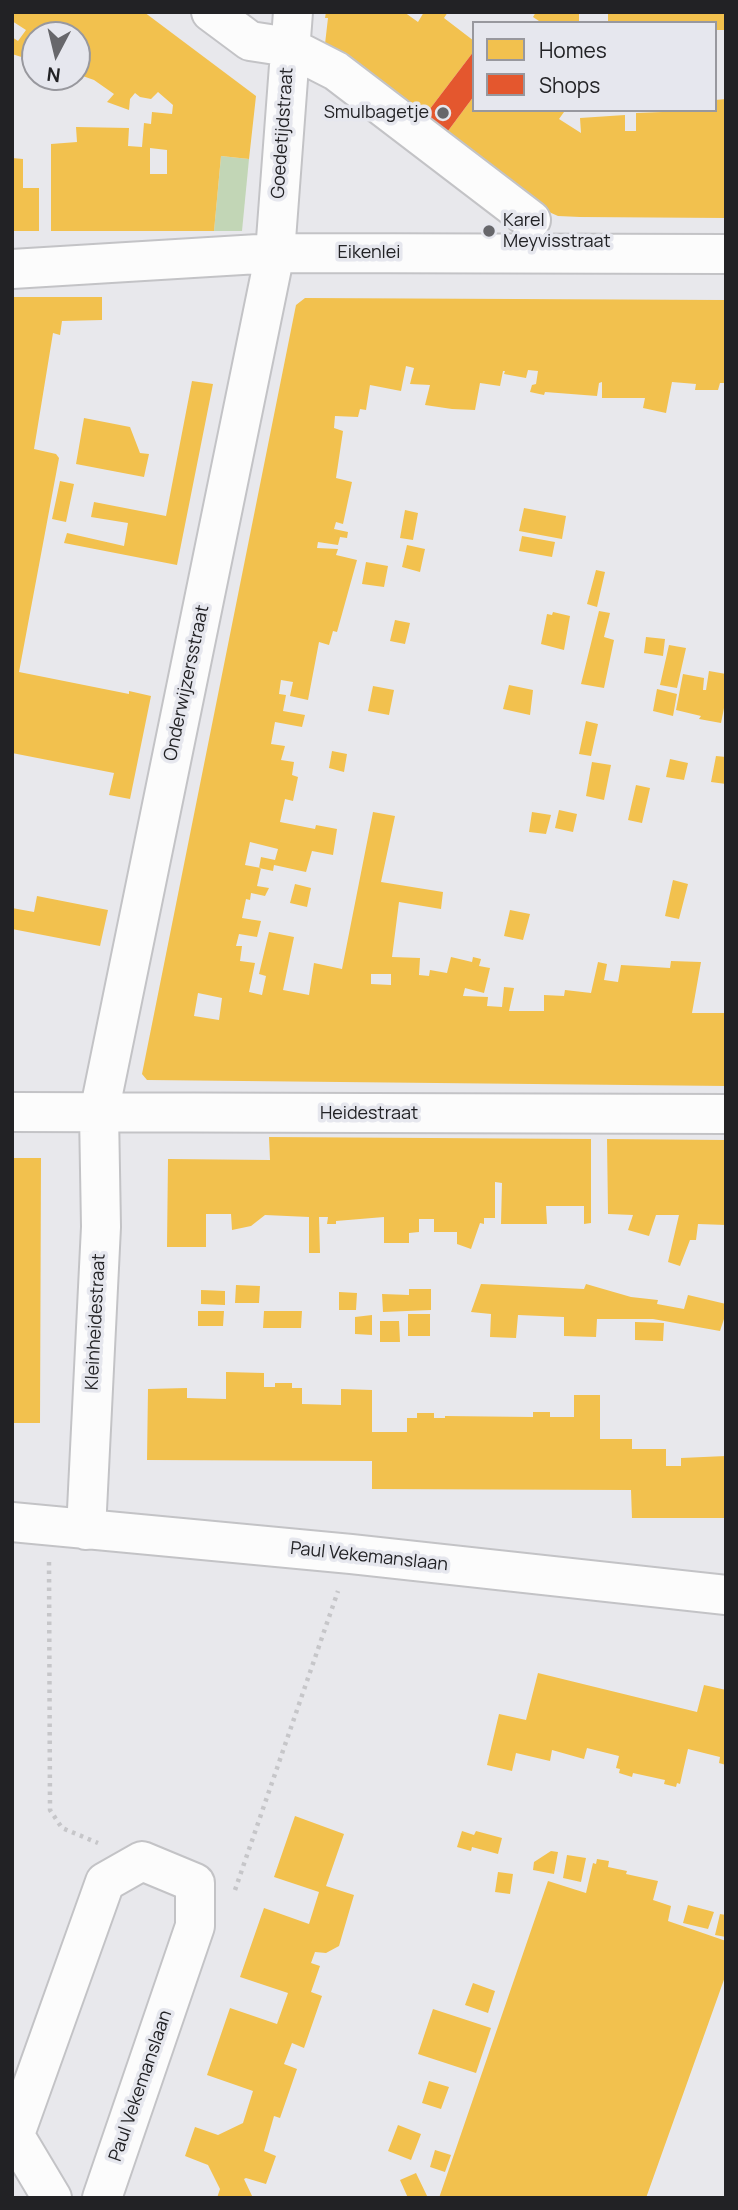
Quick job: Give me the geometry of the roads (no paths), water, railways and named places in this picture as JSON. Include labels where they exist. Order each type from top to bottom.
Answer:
[{"type":"street","points":[[211,12],[250,41],[291,30],[336,71],[531,220]]},
{"type":"street","name":"Goedetijdstraat","points":[[275,253],[291,30]]},
{"type":"street","name":"Eikenlei","points":[[12,269],[275,253],[726,254]]},
{"type":"street","name":"Onderwijzersstraat","points":[[99,1113],[275,253]]},
{"type":"street","name":"Heidestraat","points":[[12,1112],[726,1114]]},
{"type":"street","name":"Kleinheidestraat","points":[[68,1528],[101,1227],[99,1113]]},
{"type":"street","name":"Paul Vekemanslaan","points":[[12,1522],[351,1554],[726,1595]]},
{"type":"street","name":"Paul Vekemanslaan","points":[[14,2132],[105,1882],[142,1861],[195,1882],[195,1926],[102,2198]]},
{"type":"street","points":[[14,2132],[52,2198]]},
{"type":"place","name":"Smulbagetje","points":[[443,113]]},
{"type":"place","name":"Karel Meyvisstraat","points":[[489,231]]}]
